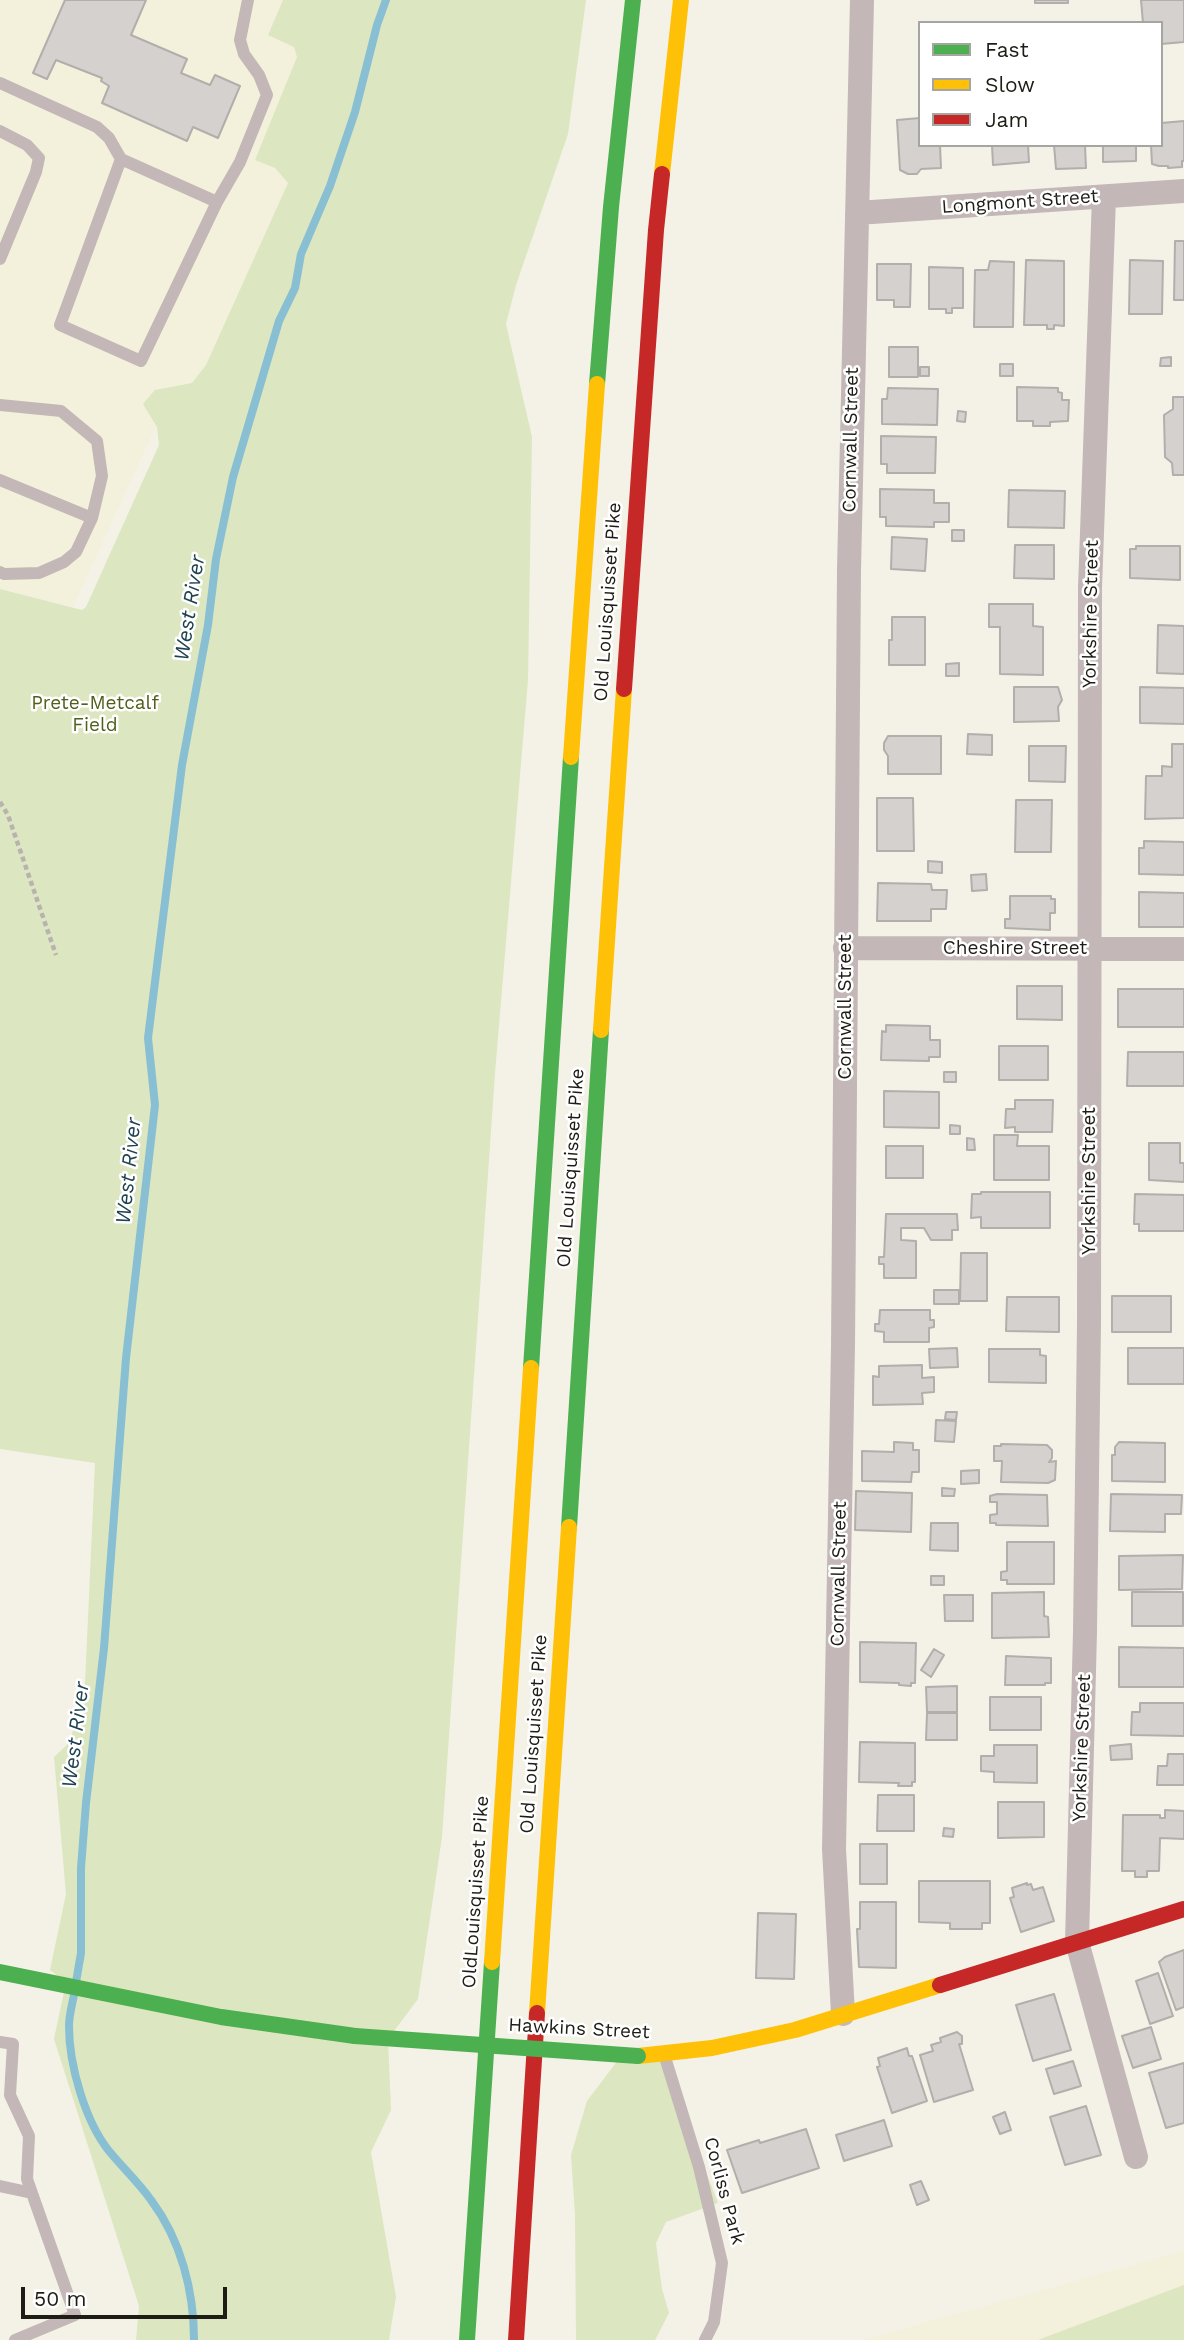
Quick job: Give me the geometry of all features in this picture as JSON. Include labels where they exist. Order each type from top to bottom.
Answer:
[{"type":"main road","name":"Old Louisquisset Pike","points":[[527,1447],[595,405],[611,207],[633,0]]},
{"type":"main road","name":"Old Louisquisset Pike","points":[[516,2340],[633,542],[656,230],[681,0]]},
{"type":"main road","name":"OldLouisquisset Pike","points":[[467,2340],[527,1447]]},
{"type":"main road","name":"Hawkins Street","points":[[0,1972],[271,2027],[355,2036],[638,2056],[712,2048],[795,2030],[1184,1909]]},
{"type":"street","name":"Cornwall Street","points":[[844,2014],[834,1849],[843,1346],[849,570],[862,0]]},
{"type":"street","name":"Longmont Street","points":[[856,213],[1184,191]]},
{"type":"street","name":"Yorkshire Street","points":[[1104,197],[1090,588],[1089,1324],[1077,1942],[1136,2157]]},
{"type":"street","name":"Cheshire Street","points":[[845,948],[1184,949]]},
{"type":"lane","points":[[121,159],[60,325],[141,361],[217,202],[240,162],[267,94],[259,75],[244,54],[240,40],[248,0]]},
{"type":"lane","points":[[0,83],[97,127],[108,138],[121,159],[217,202]]},
{"type":"lane","points":[[0,131],[27,145],[39,158],[36,172],[0,259]]},
{"type":"lane","points":[[0,405],[61,411],[97,441],[102,476],[92,518],[76,552],[64,562],[39,573],[0,572]]},
{"type":"lane","points":[[0,480],[92,518]]},
{"type":"lane","points":[[0,2042],[13,2044],[10,2095],[29,2136],[27,2179],[75,2315],[15,2340]]},
{"type":"lane","name":"Corliss Park","points":[[664,2053],[699,2168],[722,2263],[713,2322],[705,2340]]},
{"type":"lane","points":[[0,2186],[32,2193]]},
{"type":"path","points":[[0,802],[8,815],[56,955]]},
{"type":"shaded area","points":[[0,0],[283,0],[268,35],[294,47],[297,57],[255,160],[275,168],[288,183],[206,365],[192,383],[155,390],[163,411],[73,607],[0,589]]},
{"type":"shaded area","points":[[1184,2251],[1184,2340],[862,2340]]},
{"type":"green space","name":"Prete-Metcalf Field","points":[[283,0],[586,0],[568,134],[516,285],[506,324],[532,437],[528,680],[495,1073],[442,1837],[418,1999],[388,2039],[391,2110],[371,2152],[396,2297],[389,2340],[136,2340],[139,2306],[54,2039],[66,1982],[50,1970],[66,1894],[54,1757],[70,1742],[85,1684],[95,1463],[0,1449],[0,589],[82,610],[86,607],[159,445],[157,427],[143,404],[155,390],[192,383],[206,365],[288,183],[275,168],[255,160],[297,57],[294,47],[268,35]]},
{"type":"green space","points":[[618,2060],[663,2061],[718,2203],[666,2222],[656,2243],[662,2289],[669,2313],[655,2340],[576,2340],[575,2215],[571,2155],[587,2101]]},
{"type":"green space","points":[[1184,2285],[1184,2340],[1038,2340]]},
{"type":"building","points":[[65,0],[146,0],[131,35],[187,59],[181,73],[210,85],[215,75],[240,86],[218,138],[193,127],[187,141],[102,103],[109,86],[101,81],[102,78],[56,60],[47,79],[33,73]]},
{"type":"building","points":[[1035,0],[1068,0],[1068,3],[1035,3]]},
{"type":"building","points":[[1141,0],[1184,0],[1184,42],[1163,44],[1163,21],[1143,21]]},
{"type":"building","points":[[918,118],[918,147],[940,147],[941,168],[921,169],[917,174],[900,170],[897,120]]},
{"type":"building","points":[[1184,121],[1182,167],[1168,168],[1152,164],[1151,147],[1163,147],[1163,123]]},
{"type":"building","points":[[992,147],[1028,147],[1029,162],[993,165]]},
{"type":"building","points":[[1054,147],[1085,147],[1086,168],[1056,169]]},
{"type":"building","points":[[1103,147],[1136,147],[1136,161],[1103,162]]},
{"type":"building","points":[[1175,241],[1184,241],[1184,300],[1174,300]]},
{"type":"building","points":[[1026,260],[1064,261],[1064,326],[1054,325],[1054,329],[1047,329],[1047,325],[1024,325]]},
{"type":"building","points":[[1130,260],[1163,261],[1162,314],[1129,314]]},
{"type":"building","points":[[990,261],[1014,262],[1013,327],[974,327],[975,270],[988,270]]},
{"type":"building","points":[[877,264],[911,264],[910,307],[894,307],[894,300],[877,300]]},
{"type":"building","points":[[929,267],[963,268],[963,308],[952,308],[952,313],[946,313],[946,309],[929,309]]},
{"type":"building","points":[[889,347],[918,347],[918,377],[889,377]]},
{"type":"building","points":[[1171,357],[1171,366],[1160,366],[1161,358]]},
{"type":"building","points":[[1000,364],[1013,364],[1013,376],[1000,376]]},
{"type":"building","points":[[920,367],[929,367],[929,376],[920,376]]},
{"type":"building","points":[[1017,387],[1058,388],[1058,392],[1062,393],[1062,400],[1069,400],[1068,421],[1050,422],[1050,426],[1033,426],[1033,421],[1017,421]]},
{"type":"building","points":[[888,388],[938,389],[937,425],[882,424],[882,399],[887,399]]},
{"type":"building","points":[[1173,397],[1184,397],[1184,475],[1173,475],[1172,463],[1165,457],[1164,415],[1173,409]]},
{"type":"building","points":[[958,411],[966,412],[965,422],[957,421]]},
{"type":"building","points":[[881,436],[936,437],[935,473],[887,473],[887,464],[881,464]]},
{"type":"building","points":[[880,489],[934,490],[934,503],[949,503],[949,522],[934,522],[934,527],[886,526],[886,517],[880,517]]},
{"type":"building","points":[[1009,490],[1065,491],[1064,528],[1008,527]]},
{"type":"building","points":[[952,530],[964,530],[964,541],[952,541]]},
{"type":"building","points":[[892,537],[927,539],[925,571],[891,569]]},
{"type":"building","points":[[1015,545],[1054,545],[1054,579],[1014,578]]},
{"type":"building","points":[[1136,546],[1180,546],[1180,580],[1130,578],[1130,549],[1136,549]]},
{"type":"building","points":[[989,604],[1033,604],[1033,626],[1043,627],[1043,675],[1000,674],[1000,627],[989,627]]},
{"type":"building","points":[[892,617],[925,617],[925,665],[889,665]]},
{"type":"building","points":[[1158,625],[1184,626],[1184,674],[1157,673]]},
{"type":"building","points":[[959,663],[959,676],[946,676],[946,664]]},
{"type":"building","points":[[1014,687],[1058,687],[1062,700],[1058,707],[1059,721],[1014,722]]},
{"type":"building","points":[[1140,687],[1184,688],[1184,724],[1140,723]]},
{"type":"building","points":[[968,734],[992,735],[992,755],[967,754]]},
{"type":"building","points":[[888,736],[941,736],[941,774],[888,774],[888,756],[884,743]]},
{"type":"building","points":[[1172,744],[1184,744],[1184,818],[1145,819],[1146,776],[1162,776],[1162,766],[1172,767]]},
{"type":"building","points":[[1029,746],[1066,746],[1065,782],[1029,781]]},
{"type":"building","points":[[877,798],[913,798],[914,851],[877,851]]},
{"type":"building","points":[[1016,800],[1052,800],[1051,852],[1015,852]]},
{"type":"building","points":[[1144,841],[1184,842],[1184,875],[1139,874],[1139,848],[1144,848]]},
{"type":"building","points":[[928,861],[942,862],[942,873],[928,872]]},
{"type":"building","points":[[986,874],[987,890],[972,891],[971,875]]},
{"type":"building","points":[[878,883],[931,884],[932,890],[947,890],[946,909],[931,909],[931,921],[877,921]]},
{"type":"building","points":[[1139,892],[1184,893],[1184,927],[1139,927]]},
{"type":"building","points":[[1010,896],[1051,896],[1051,899],[1055,899],[1055,913],[1050,913],[1050,930],[1005,928],[1005,919],[1010,919]]},
{"type":"building","points":[[1017,986],[1062,986],[1062,1020],[1017,1019]]},
{"type":"building","points":[[1118,989],[1184,989],[1184,1027],[1118,1027]]},
{"type":"building","points":[[886,1025],[930,1026],[930,1040],[940,1040],[940,1057],[929,1057],[929,1061],[881,1060],[882,1031],[886,1032]]},
{"type":"building","points":[[999,1046],[1048,1046],[1048,1080],[999,1080]]},
{"type":"building","points":[[1128,1052],[1184,1052],[1184,1086],[1127,1086]]},
{"type":"building","points":[[944,1072],[956,1072],[956,1082],[944,1082]]},
{"type":"building","points":[[884,1091],[939,1092],[939,1128],[884,1127]]},
{"type":"building","points":[[1015,1100],[1053,1100],[1052,1132],[1015,1132],[1015,1127],[1005,1128],[1006,1109],[1015,1109]]},
{"type":"building","points":[[950,1125],[960,1126],[960,1134],[950,1134]]},
{"type":"building","points":[[994,1135],[1018,1135],[1017,1146],[1049,1146],[1049,1180],[994,1180]]},
{"type":"building","points":[[967,1138],[974,1139],[975,1150],[967,1150]]},
{"type":"building","points":[[1149,1143],[1180,1143],[1184,1182],[1149,1180]]},
{"type":"building","points":[[886,1146],[923,1146],[923,1178],[886,1178]]},
{"type":"building","points":[[1050,1192],[1050,1228],[981,1228],[981,1217],[971,1218],[972,1194]]},
{"type":"building","points":[[1135,1194],[1184,1195],[1184,1231],[1139,1231],[1139,1224],[1134,1224]]},
{"type":"building","points":[[886,1214],[957,1214],[958,1230],[952,1230],[952,1240],[931,1240],[924,1228],[901,1228],[901,1240],[916,1241],[916,1278],[884,1278],[884,1264],[879,1264],[879,1257],[884,1257]]},
{"type":"building","points":[[961,1253],[987,1253],[987,1301],[960,1301]]},
{"type":"building","points":[[934,1290],[959,1290],[959,1304],[934,1304]]},
{"type":"building","points":[[1112,1296],[1171,1296],[1171,1332],[1112,1332]]},
{"type":"building","points":[[1007,1297],[1059,1297],[1059,1332],[1006,1331]]},
{"type":"building","points":[[880,1310],[930,1310],[930,1320],[934,1320],[934,1327],[929,1328],[929,1342],[884,1342],[884,1332],[875,1331],[875,1324],[879,1324]]},
{"type":"building","points":[[957,1348],[958,1367],[930,1368],[929,1349]]},
{"type":"building","points":[[1128,1348],[1184,1348],[1184,1384],[1128,1384]]},
{"type":"building","points":[[989,1349],[1040,1349],[1040,1355],[1046,1356],[1046,1383],[989,1382]]},
{"type":"building","points":[[922,1365],[922,1378],[934,1377],[934,1392],[922,1393],[923,1404],[873,1405],[873,1376],[879,1377],[879,1366]]},
{"type":"building","points":[[946,1412],[957,1412],[956,1420],[945,1419]]},
{"type":"building","points":[[936,1420],[956,1421],[954,1442],[935,1441]]},
{"type":"building","points":[[894,1442],[913,1443],[913,1450],[919,1450],[919,1472],[912,1472],[911,1482],[862,1481],[862,1451],[894,1452]]},
{"type":"building","points":[[1119,1442],[1165,1443],[1165,1482],[1112,1481],[1112,1455],[1115,1455],[1115,1447]]},
{"type":"building","points":[[1047,1445],[1052,1450],[1049,1462],[1056,1461],[1055,1480],[1048,1483],[1001,1482],[1002,1461],[994,1461],[994,1446]]},
{"type":"building","points":[[979,1470],[979,1483],[961,1484],[961,1471]]},
{"type":"building","points":[[942,1488],[955,1489],[954,1496],[942,1496]]},
{"type":"building","points":[[856,1491],[912,1493],[911,1532],[855,1530]]},
{"type":"building","points":[[1111,1494],[1182,1495],[1181,1514],[1165,1514],[1165,1532],[1110,1531]]},
{"type":"building","points":[[1047,1495],[1048,1526],[990,1523],[990,1515],[997,1514],[997,1502],[990,1502],[990,1496]]},
{"type":"building","points":[[931,1523],[958,1523],[958,1551],[930,1550]]},
{"type":"building","points":[[1007,1542],[1054,1542],[1054,1584],[1007,1584],[1007,1580],[1001,1580],[1001,1572],[1007,1571]]},
{"type":"building","points":[[1183,1555],[1182,1589],[1119,1590],[1119,1556]]},
{"type":"building","points":[[931,1576],[944,1576],[944,1585],[931,1585]]},
{"type":"building","points":[[1044,1592],[1044,1616],[1048,1617],[1049,1637],[992,1638],[992,1593]]},
{"type":"building","points":[[1132,1592],[1183,1592],[1183,1626],[1132,1626]]},
{"type":"building","points":[[944,1595],[973,1595],[973,1621],[945,1621]]},
{"type":"building","points":[[860,1642],[916,1643],[915,1683],[911,1683],[911,1686],[860,1682]]},
{"type":"building","points":[[1119,1647],[1184,1648],[1184,1687],[1119,1687]]},
{"type":"building","points":[[934,1649],[944,1655],[931,1677],[921,1670]]},
{"type":"building","points":[[1006,1656],[1051,1658],[1051,1683],[1005,1685]]},
{"type":"building","points":[[957,1686],[957,1712],[927,1712],[926,1687]]},
{"type":"building","points":[[990,1697],[1041,1697],[1041,1730],[990,1730]]},
{"type":"building","points":[[1140,1703],[1184,1703],[1184,1736],[1131,1735],[1132,1712],[1140,1712]]},
{"type":"building","points":[[927,1713],[957,1713],[957,1740],[926,1740]]},
{"type":"building","points":[[860,1742],[915,1743],[915,1782],[912,1782],[912,1786],[859,1782]]},
{"type":"building","points":[[1131,1744],[1132,1759],[1111,1760],[1110,1746]]},
{"type":"building","points":[[994,1745],[1037,1745],[1037,1783],[994,1782],[994,1772],[981,1771],[981,1756],[994,1756]]},
{"type":"building","points":[[1168,1754],[1184,1754],[1184,1785],[1157,1785],[1158,1766],[1167,1766]]},
{"type":"building","points":[[878,1795],[914,1795],[914,1831],[877,1831]]},
{"type":"building","points":[[998,1802],[1044,1802],[1044,1837],[998,1838]]},
{"type":"building","points":[[1165,1810],[1184,1811],[1184,1839],[1160,1838],[1159,1871],[1147,1871],[1147,1877],[1135,1877],[1135,1871],[1122,1871],[1123,1815],[1160,1815],[1160,1818],[1165,1818]]},
{"type":"building","points":[[944,1828],[954,1829],[953,1837],[943,1836]]},
{"type":"building","points":[[860,1844],[887,1844],[887,1884],[860,1884]]},
{"type":"building","points":[[919,1881],[990,1881],[990,1923],[982,1923],[982,1929],[950,1929],[950,1923],[919,1922]]},
{"type":"building","points":[[1031,1884],[1033,1890],[1043,1887],[1054,1921],[1021,1932],[1010,1898],[1014,1897],[1012,1888]]},
{"type":"building","points":[[860,1902],[896,1902],[896,1968],[859,1967],[857,1929],[860,1929]]},
{"type":"building","points":[[758,1913],[796,1914],[794,1979],[756,1978]]},
{"type":"building","points":[[1184,1950],[1184,2007],[1176,2010],[1159,1962]]},
{"type":"building","points":[[1158,1973],[1173,2016],[1150,2024],[1136,1981]]},
{"type":"building","points":[[1054,1994],[1071,2050],[1033,2061],[1016,2005]]},
{"type":"building","points":[[1151,2027],[1161,2059],[1133,2068],[1122,2036]]},
{"type":"building","points":[[957,2032],[962,2036],[962,2044],[959,2044],[973,2090],[934,2102],[920,2055],[933,2051],[931,2045],[941,2042],[940,2038]]},
{"type":"building","points":[[907,2048],[927,2101],[892,2113],[877,2067],[880,2066],[878,2058]]},
{"type":"building","points":[[1073,2061],[1081,2086],[1054,2094],[1046,2069]]},
{"type":"building","points":[[1184,2063],[1184,2123],[1166,2128],[1149,2073]]},
{"type":"building","points":[[1086,2106],[1101,2155],[1065,2165],[1050,2117]]},
{"type":"building","points":[[1005,2112],[1011,2130],[1000,2134],[993,2117]]},
{"type":"building","points":[[884,2120],[892,2146],[844,2161],[836,2135]]},
{"type":"building","points":[[806,2129],[819,2168],[742,2193],[727,2150]]},
{"type":"building","points":[[921,2181],[929,2200],[917,2205],[910,2185]]},
{"type":"waterway","name":"West River","points":[[76,1982],[81,1953],[81,1868],[86,1803],[104,1648],[126,1358],[155,1105],[148,1038],[182,765],[208,625],[216,559],[233,477],[279,321],[295,288],[301,254],[330,186],[355,112],[386,0]]},
{"type":"waterway","name":"West River","points":[[74,1995],[69,2022],[70,2041],[80,2092],[100,2139],[161,2215],[178,2249],[192,2303],[194,2340]]},
{"type":"traffic: fast","points":[[597,384],[611,207],[633,0]]},
{"type":"traffic: fast","points":[[531,1368],[571,757]]},
{"type":"traffic: fast","points":[[569,1527],[601,1030]]},
{"type":"traffic: fast","points":[[467,2340],[492,1962]]},
{"type":"traffic: fast","points":[[0,1972],[221,2017],[355,2036]]},
{"type":"traffic: fast","points":[[355,2036],[638,2056]]},
{"type":"traffic: slow","points":[[662,174],[681,0]]},
{"type":"traffic: slow","points":[[571,757],[597,384]]},
{"type":"traffic: slow","points":[[601,1030],[624,689]]},
{"type":"traffic: slow","points":[[492,1962],[531,1368]]},
{"type":"traffic: slow","points":[[537,2013],[569,1527]]},
{"type":"traffic: slow","points":[[638,2056],[712,2048],[795,2030],[940,1985]]},
{"type":"traffic: jam","points":[[624,689],[662,174]]},
{"type":"traffic: jam","points":[[940,1985],[1184,1909]]},
{"type":"traffic: jam","points":[[516,2340],[537,2013]]}]
